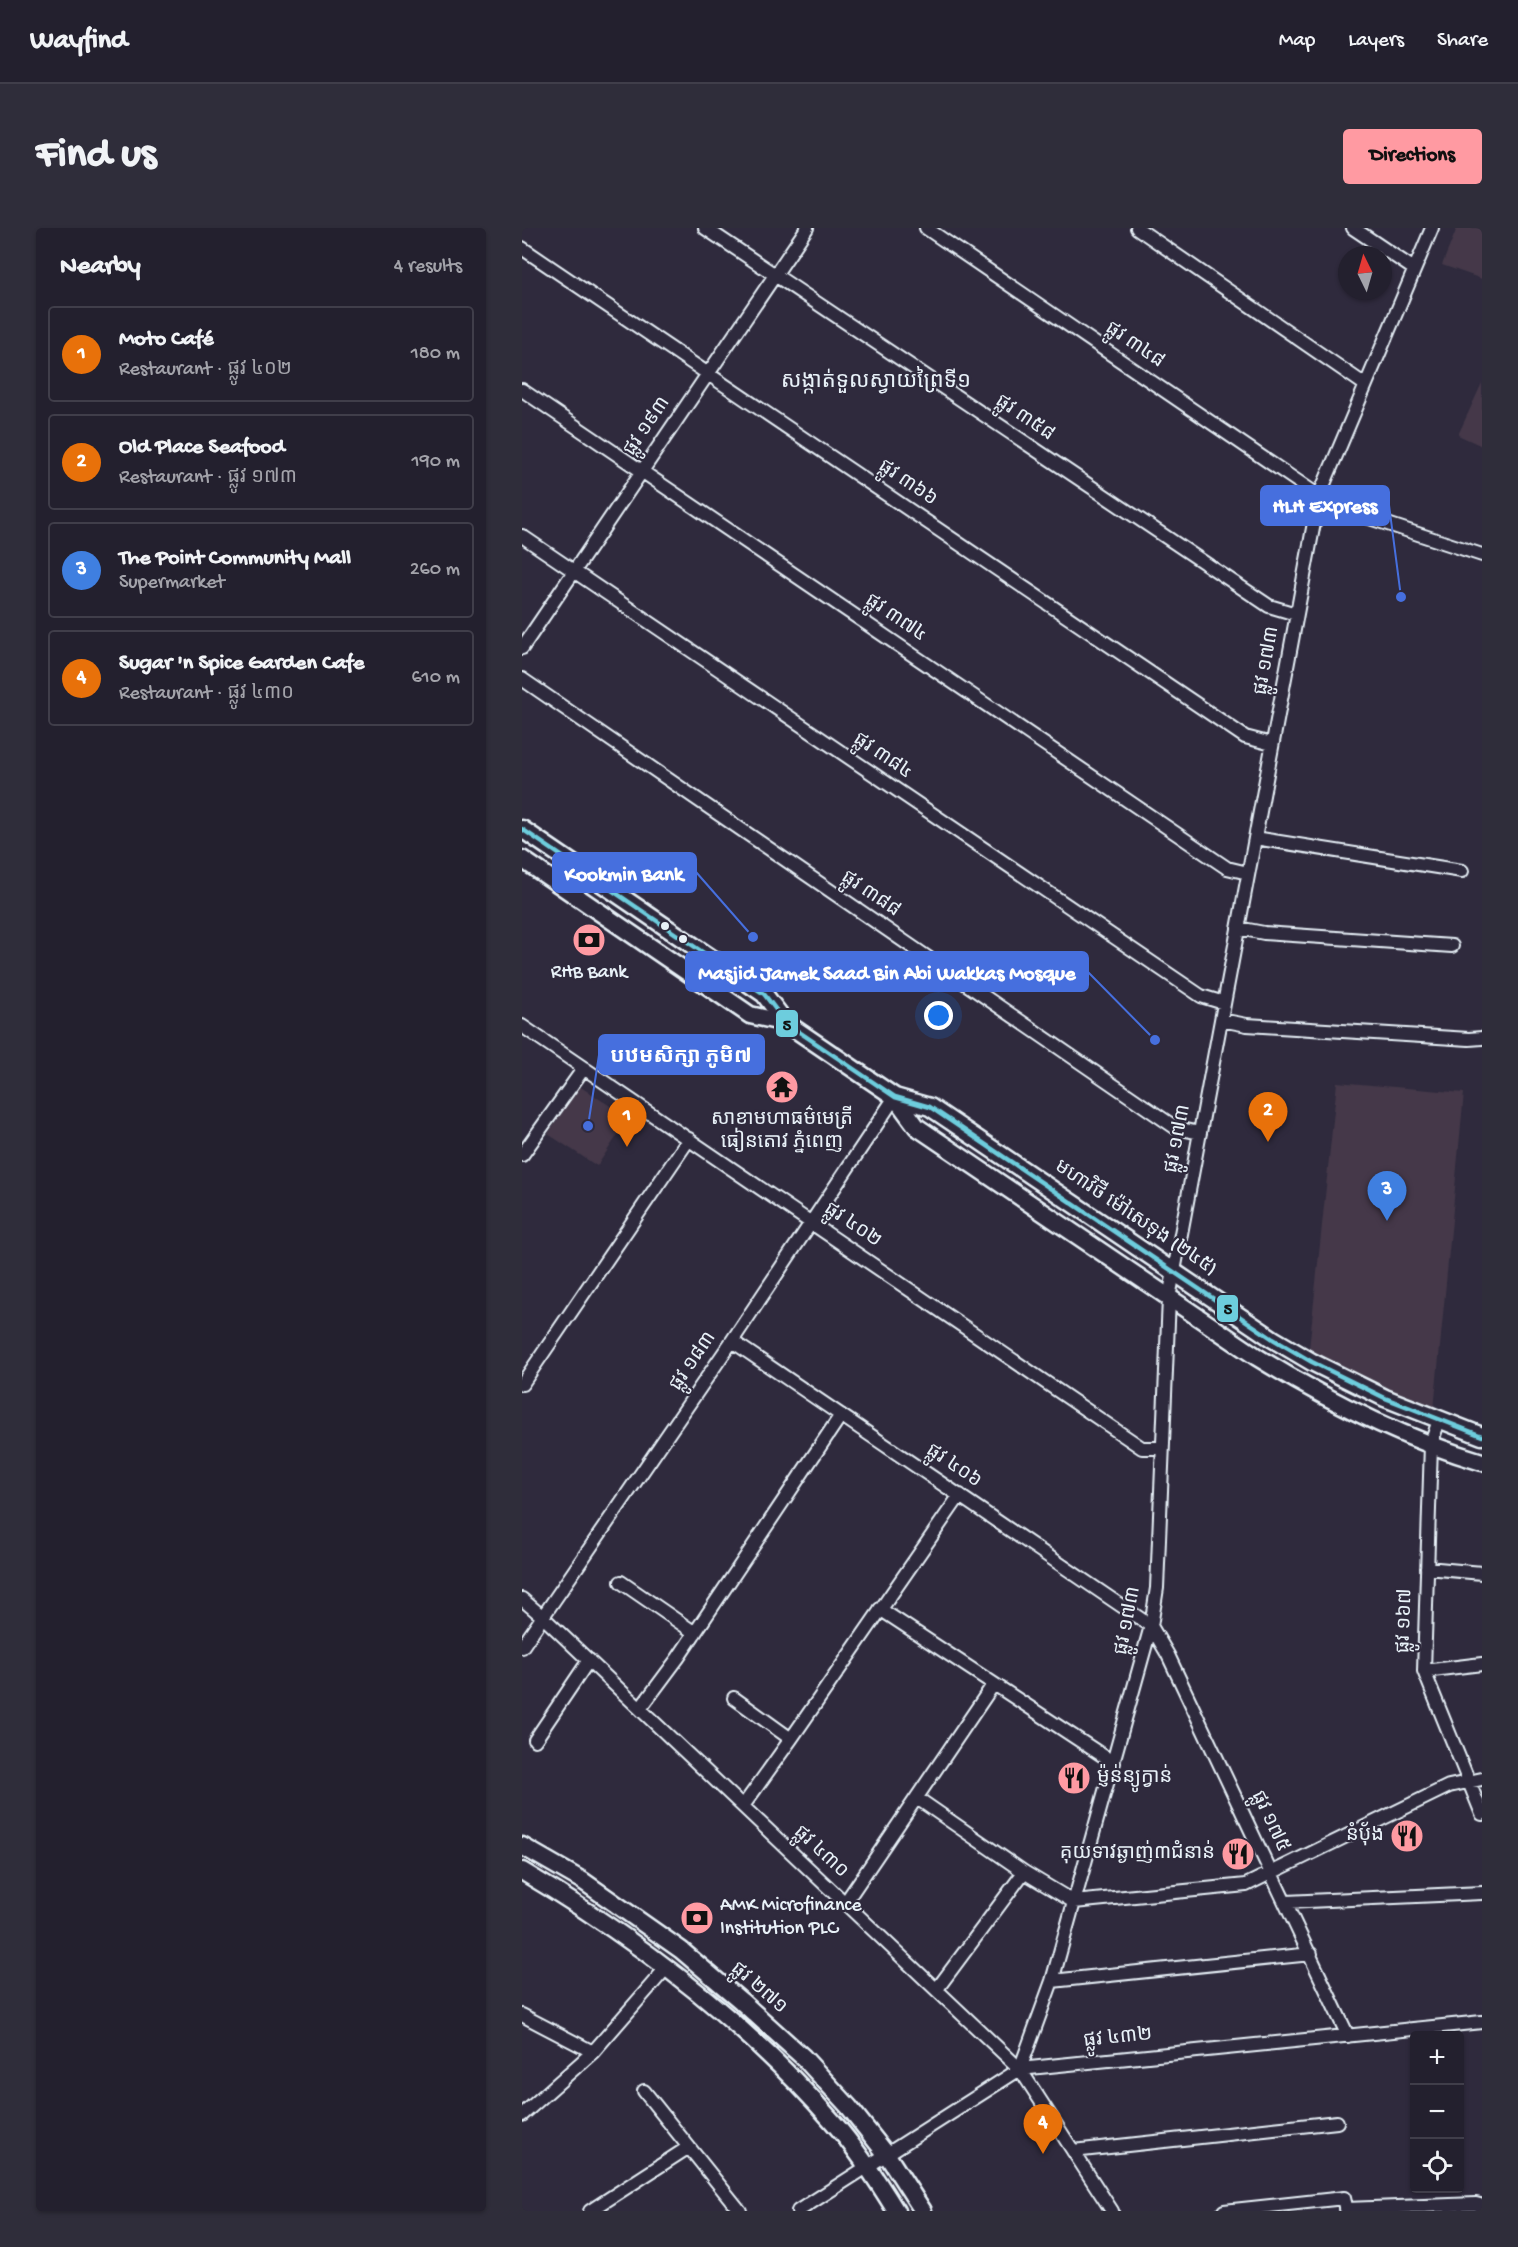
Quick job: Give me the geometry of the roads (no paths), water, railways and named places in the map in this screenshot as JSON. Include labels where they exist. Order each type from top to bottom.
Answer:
[{"type":"main road","name":"មហាវិថី ម៉ៅសេទុង (២៤៥)","points":[[522,829],[764,994],[786,1023],[896,1097],[930,1107],[1273,1339],[1312,1362],[1385,1398],[1482,1436]]},
{"type":"main road","name":"មហាវិថី ម៉ៅសេទុង (២៤៥)","points":[[522,859],[750,1015],[786,1023]]},
{"type":"main road","name":"មហាវិថី ម៉ៅសេទុង (២៤៥)","points":[[896,1097],[916,1127],[1169,1298],[1300,1383],[1431,1444],[1482,1462]]},
{"type":"main road","points":[[1052,1218],[1066,1198]]},
{"type":"main road","name":"ផ្លូវ ២៧១","points":[[522,1845],[583,1881],[681,1950],[803,2056],[849,2107],[887,2155],[923,2211]]},
{"type":"main road","name":"ផ្លូវ ២៧១","points":[[522,1871],[571,1900],[667,1966],[726,2016],[784,2070],[834,2123],[869,2168],[896,2211]]},
{"type":"street","name":"ផ្លូវ ៣៥៨","points":[[705,228],[1269,606],[1296,614]]},
{"type":"street","name":"ផ្លូវ ១៩៣","points":[[522,648],[807,228]]},
{"type":"street","name":"ផ្លូវ ៣៤៨","points":[[926,228],[1319,496],[1351,512],[1482,555]]},
{"type":"street","points":[[1137,228],[1364,384]]},
{"type":"street","points":[[1353,228],[1414,269]]},
{"type":"street","name":"ផ្លូវ ១៧៣","points":[[1020,2069],[1052,1981],[1151,1626],[1157,1588],[1169,1298],[1319,496],[1364,384],[1432,228]]},
{"type":"street","name":"ផ្លូវ ៣៦៦","points":[[522,248],[1245,737],[1272,744]]},
{"type":"street","name":"ផ្លូវ ៣៧៤","points":[[522,390],[1227,868],[1248,873]]},
{"type":"street","name":"ផ្លូវ ៣៨៤","points":[[522,536],[1201,996],[1224,1003]]},
{"type":"street","name":"ផ្លូវ ៣៨៨","points":[[522,679],[1176,1128],[1200,1133]]},
{"type":"street","points":[[1255,838],[1462,871]]},
{"type":"street","points":[[1238,928],[1264,933],[1452,946]]},
{"type":"street","points":[[1221,1020],[1247,1025],[1468,1040],[1482,1038]]},
{"type":"street","name":"ផ្លូវ ៤០២","points":[[522,1026],[1142,1448],[1162,1448]]},
{"type":"street","points":[[522,1155],[584,1068]]},
{"type":"street","name":"ផ្លូវ ១៨៣","points":[[522,1647],[896,1097]]},
{"type":"street","points":[[522,1384],[689,1139]]},
{"type":"street","name":"ផ្លូវ ៤០៦","points":[[732,1341],[1151,1626]]},
{"type":"street","points":[[640,1709],[841,1415]]},
{"type":"street","name":"ផ្លូវ ១៦៧","points":[[1439,1420],[1431,1444],[1424,1671],[1482,1814]]},
{"type":"street","points":[[742,1806],[960,1495]]},
{"type":"street","points":[[1427,1568],[1482,1572]]},
{"type":"street","points":[[621,1581],[694,1633]]},
{"type":"street","name":"ផ្លូវ ៤៣០","points":[[522,1599],[1020,2069],[1112,2211]]},
{"type":"street","points":[[880,1609],[1114,1763]]},
{"type":"street","name":"ផ្លូវ ១៧៥","points":[[1151,1626],[1168,1655],[1348,2036]]},
{"type":"street","points":[[535,1740],[589,1660]]},
{"type":"street","points":[[1424,1671],[1482,1664]]},
{"type":"street","points":[[845,1903],[993,1685]]},
{"type":"street","points":[[734,1698],[791,1739]]},
{"type":"street","points":[[917,1798],[1024,1872],[1074,1902],[1246,1885],[1449,1786],[1468,1780],[1482,1779]]},
{"type":"street","points":[[937,1989],[1024,1872]]},
{"type":"street","points":[[1286,1902],[1482,1893]]},
{"type":"street","points":[[1052,1981],[1311,1954]]},
{"type":"street","points":[[522,2115],[593,2052],[667,1966]]},
{"type":"street","points":[[522,2014],[593,2052]]},
{"type":"street","name":"ផ្លូវ ៤៣២","points":[[798,2211],[869,2168],[1020,2069],[1482,2022]]},
{"type":"street","points":[[644,2091],[740,2211]]},
{"type":"street","points":[[1073,2151],[1337,2122]]},
{"type":"street","points":[[590,2211],[689,2147]]},
{"type":"street","points":[[1224,2211],[1476,2204],[1480,2205],[1482,2211]]},
{"type":"place","name":"HLH Express","points":[[1401,597]]},
{"type":"place","name":"Kookmin Bank","points":[[753,937]]},
{"type":"place","name":"RHB Bank","points":[[589,940]]},
{"type":"place","name":"Masjid Jamek Saad Bin Abi Wakkas Mosque","points":[[1155,1040]]},
{"type":"place","name":"សាខាមហាធម៌មេត្រី ធៀនតោវ ភ្នំពេញ","points":[[782,1087]]},
{"type":"place","name":"បឋមសិក្សា ភូមិ៧","points":[[588,1126]]},
{"type":"place","name":"Old Place Seafood","points":[[1268,1142]]},
{"type":"place","name":"Moto Café","points":[[627,1147]]},
{"type":"place","name":"The Point Community Mall","points":[[1387,1221]]},
{"type":"place","name":"ម្ញ៉ន់ន្យូក្វាន់","points":[[1074,1778]]},
{"type":"place","name":"នំប៉័ង","points":[[1407,1836]]},
{"type":"place","name":"គុយទាវឆ្ងាញ់៣ជំនាន់","points":[[1238,1854]]},
{"type":"place","name":"AMK Microfinance Institution PLC","points":[[697,1918]]},
{"type":"place","name":"Sugar 'n Spice Garden Cafe","points":[[1043,2154]]},
{"type":"district","name":"សង្កាត់ទួលស្វាយព្រៃទី១","points":[[876,383]]}]
